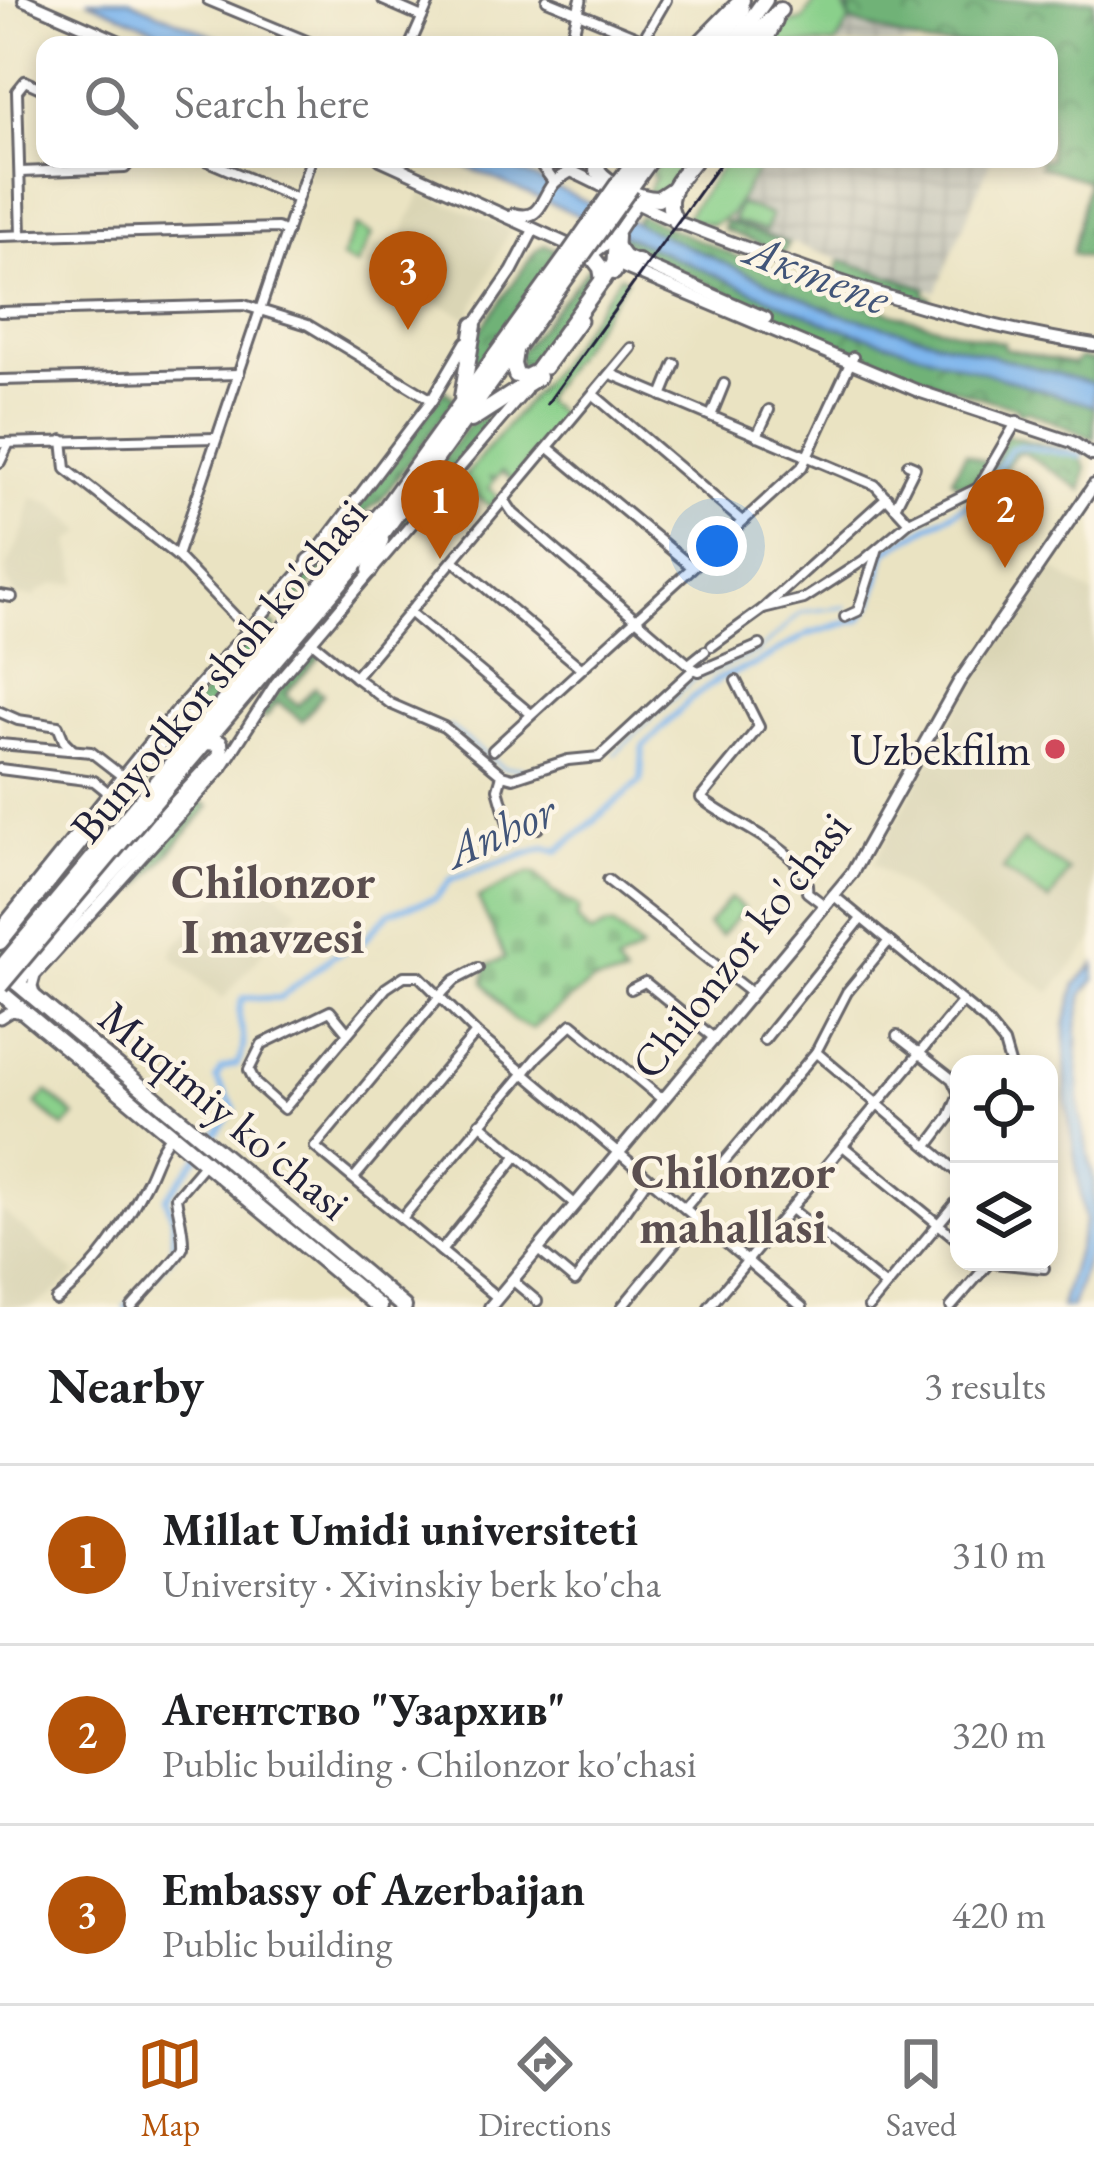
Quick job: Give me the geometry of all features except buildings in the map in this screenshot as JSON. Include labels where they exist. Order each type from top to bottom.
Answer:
[{"type":"main road","points":[[24,0],[106,36]]},
{"type":"main road","points":[[41,0],[122,36]]},
{"type":"main road","points":[[740,36],[765,0]]},
{"type":"main road","points":[[705,36],[737,1]]},
{"type":"main road","points":[[721,36],[737,1]]},
{"type":"main road","points":[[752,36],[783,5]]},
{"type":"main road","points":[[768,36],[783,5]]},
{"type":"main road","points":[[399,168],[610,272],[637,266]]},
{"type":"main road","points":[[414,168],[519,216],[542,210]]},
{"type":"main road","points":[[534,232],[559,168]]},
{"type":"main road","points":[[567,168],[635,208],[855,296],[969,328],[1094,348]]},
{"type":"main road","points":[[597,168],[601,176],[640,196],[658,199],[673,189]]},
{"type":"main road","name":"Bunyodkor shoh ko'chasi","points":[[201,738],[385,530],[579,256],[632,168]]},
{"type":"main road","name":"Bunyodkor shoh ko'chasi","points":[[626,184],[642,168]]},
{"type":"main road","points":[[676,221],[668,205],[688,168]]},
{"type":"main road","points":[[635,208],[896,302],[1094,348]]},
{"type":"main road","points":[[516,348],[512,364],[516,376],[538,370],[610,272],[616,236],[635,208]]},
{"type":"main road","points":[[579,256],[616,236]]},
{"type":"main road","points":[[616,236],[621,253],[637,266],[852,360],[1016,422],[1074,438],[1093,458]]},
{"type":"main road","name":"Bunyodkor shoh ko'chasi","points":[[1,994],[579,256]]},
{"type":"main road","points":[[461,404],[474,325]]},
{"type":"main road","points":[[461,426],[542,374]]},
{"type":"main road","name":"Chilonzor ko'chasi","points":[[494,1302],[833,895],[876,835],[979,651],[1094,485]]},
{"type":"main road","points":[[310,561],[385,509]]},
{"type":"main road","points":[[370,570],[385,530]]},
{"type":"main road","points":[[0,943],[175,724],[191,718],[201,738],[220,742],[221,755],[17,983]]},
{"type":"main road","name":"Bunyodkor shoh ko'chasi","points":[[0,969],[174,771]]},
{"type":"main road","name":"Muqimiy ko'chasi","points":[[0,969],[208,1157],[331,1256],[404,1307]]},
{"type":"main road","name":"Muqimiy ko'chasi","points":[[1,994],[172,1134],[195,1143]]},
{"type":"main road","name":"Muqimiy ko'chasi","points":[[331,1256],[379,1307]]},
{"type":"street","points":[[208,0],[231,4],[297,36]]},
{"type":"street","points":[[382,0],[422,17]]},
{"type":"street","points":[[414,36],[430,0]]},
{"type":"street","points":[[547,0],[628,36]]},
{"type":"street","points":[[573,36],[581,0]]},
{"type":"street","points":[[645,36],[666,0]]},
{"type":"street","points":[[22,235],[17,91],[26,81],[36,86]]},
{"type":"street","points":[[20,172],[125,168]]},
{"type":"street","points":[[224,168],[297,199]]},
{"type":"street","points":[[177,556],[308,168]]},
{"type":"street","points":[[544,168],[554,182]]},
{"type":"street","points":[[0,236],[278,228],[287,232]]},
{"type":"street","points":[[0,928],[122,776],[310,561],[432,400],[534,232]]},
{"type":"street","points":[[38,1000],[32,988],[35,975],[101,892],[226,762],[270,692],[311,641],[542,374],[610,272]]},
{"type":"street","points":[[0,313],[244,305],[298,321],[340,342],[432,400]]},
{"type":"street","points":[[356,677],[631,348]]},
{"type":"street","points":[[493,750],[802,467],[852,360]]},
{"type":"street","points":[[662,396],[675,364]]},
{"type":"street","points":[[0,380],[239,374]]},
{"type":"street","points":[[611,374],[875,485],[909,522]]},
{"type":"street","points":[[710,417],[724,384]]},
{"type":"street","points":[[594,395],[742,521]]},
{"type":"street","points":[[757,436],[769,410]]},
{"type":"street","points":[[763,609],[804,599],[864,560],[909,522],[978,488],[1016,422]]},
{"type":"street","points":[[0,462],[4,443],[216,438]]},
{"type":"street","points":[[63,440],[67,470],[177,556],[250,632]]},
{"type":"street","points":[[549,448],[692,567]]},
{"type":"street","points":[[896,507],[915,467],[908,464]]},
{"type":"street","points":[[311,641],[391,704],[451,732],[502,776],[513,778],[568,760],[599,757],[708,649],[763,609],[887,497]]},
{"type":"street","points":[[505,501],[513,513],[699,671],[760,645]]},
{"type":"street","points":[[845,617],[858,611],[878,545]]},
{"type":"street","points":[[454,560],[580,668]]},
{"type":"street","points":[[0,596],[12,597]]},
{"type":"street","points":[[410,612],[531,714]]},
{"type":"street","points":[[736,681],[759,727],[701,798],[804,870],[809,880],[807,892],[824,905]]},
{"type":"street","points":[[0,712],[18,721],[58,725],[74,751]]},
{"type":"street","points":[[0,744],[92,752],[122,776]]},
{"type":"street","points":[[0,770],[94,781],[109,794]]},
{"type":"street","points":[[502,776],[498,789],[509,827],[535,819],[538,828]]},
{"type":"street","points":[[608,880],[751,993]]},
{"type":"street","points":[[833,895],[995,1030],[1007,1055]]},
{"type":"street","points":[[764,1040],[861,919]]},
{"type":"street","points":[[685,1208],[816,1052],[848,992],[888,942]]},
{"type":"street","points":[[478,968],[454,980],[315,1147],[403,1217],[494,1302]]},
{"type":"street","points":[[348,1034],[333,1011],[262,1044],[249,1070],[256,1084],[284,1109],[348,1034],[386,988],[404,976],[418,976],[476,1034],[802,1307]]},
{"type":"street","points":[[631,989],[645,982],[714,1038]]},
{"type":"street","points":[[709,1307],[962,1002]]},
{"type":"street","points":[[0,1018],[13,1011],[31,1017]]},
{"type":"street","points":[[403,1217],[524,1073],[572,1024],[663,1100]]},
{"type":"street","points":[[354,1178],[476,1034]]},
{"type":"street","points":[[897,1036],[952,1079],[959,1094],[949,1118],[928,1145]]},
{"type":"street","points":[[816,1052],[950,1165]]},
{"type":"street","points":[[480,1124],[576,1205]]},
{"type":"street","points":[[56,1300],[82,1280],[125,1225],[152,1162],[172,1134]]},
{"type":"street","points":[[843,1146],[950,1234]]},
{"type":"street","points":[[441,1251],[518,1155]]},
{"type":"street","points":[[132,1307],[156,1277],[179,1259],[183,1247],[176,1197],[208,1157]]},
{"type":"street","points":[[566,1290],[648,1178]]},
{"type":"street","points":[[791,1209],[886,1286]]},
{"type":"street","points":[[869,1307],[950,1211]]},
{"type":"street","points":[[622,1307],[696,1217]]},
{"type":"street","points":[[538,1250],[575,1281]]},
{"type":"street","points":[[951,1307],[980,1271]]},
{"type":"street","points":[[512,1280],[537,1301]]},
{"type":"shaded area","points":[[850,21],[897,36],[841,36]]},
{"type":"shaded area","points":[[759,168],[987,168],[936,292],[727,221]]},
{"type":"shaded area","points":[[421,193],[510,229],[468,318],[363,266],[374,243],[395,252]]},
{"type":"shaded area","points":[[32,497],[52,504],[84,532],[70,541],[78,583],[54,584],[37,592],[37,597],[16,596],[7,580],[7,568],[25,528]]},
{"type":"shaded area","points":[[1050,566],[1094,596],[1094,940],[1050,993],[873,863],[1004,625]]},
{"type":"shaded area","points":[[251,870],[299,910],[223,999],[172,957],[173,949],[226,888],[233,888]]},
{"type":"shaded area","points":[[0,1209],[75,1273],[31,1307],[0,1307]]},
{"type":"green space","points":[[816,0],[843,3],[850,21],[841,36],[776,36],[782,26],[803,20]]},
{"type":"green space","points":[[848,0],[1094,0],[1094,259],[1072,254],[1088,181],[1046,168],[1058,168],[1058,36],[897,36],[850,21]]},
{"type":"green space","points":[[655,168],[682,168],[666,187],[646,194],[656,177],[651,174]]},
{"type":"green space","points":[[721,168],[759,168],[731,214],[712,225],[685,218]]},
{"type":"green space","points":[[739,204],[771,215],[766,231],[733,221]]},
{"type":"green space","points":[[640,215],[864,304],[1004,343],[1004,348],[1073,364],[1080,358],[1094,361],[1094,384],[836,313],[635,223]]},
{"type":"green space","points":[[725,221],[788,243],[784,254],[723,229]]},
{"type":"green space","points":[[356,226],[372,234],[357,266],[341,258]]},
{"type":"green space","points":[[623,235],[831,325],[1094,406],[1094,439],[824,337],[636,250],[620,239]]},
{"type":"green space","points":[[545,245],[556,249],[549,264],[469,378],[477,335],[537,249]]},
{"type":"green space","points":[[421,252],[451,266],[443,285],[412,270]]},
{"type":"green space","points":[[841,260],[926,288],[929,303],[835,274]]},
{"type":"green space","points":[[591,265],[597,278],[539,366],[522,373],[518,354]]},
{"type":"green space","points":[[620,276],[627,279],[542,400],[564,417],[513,481],[502,472],[491,478],[489,488],[498,496],[490,507],[460,482],[546,379]]},
{"type":"green space","points":[[444,390],[455,399],[381,500],[329,539],[397,458]]},
{"type":"green space","points":[[486,416],[487,426],[389,541],[396,521],[468,425]]},
{"type":"green space","points":[[1005,435],[1078,454],[1086,468],[1082,490],[1023,452],[1016,453],[1000,475],[1012,484],[1000,500],[1010,505],[1018,494],[1033,502],[1019,520],[993,502],[983,506],[964,491],[965,483],[952,478],[966,453],[994,466]]},
{"type":"green space","points":[[353,535],[292,607],[281,599],[304,571]]},
{"type":"green space","points":[[262,620],[276,626],[202,716],[192,708]]},
{"type":"green space","points":[[313,646],[323,654],[285,694],[298,705],[315,687],[323,694],[302,721],[278,702],[265,718],[260,716]]},
{"type":"green space","points":[[183,723],[190,723],[190,729],[1,960],[0,948]]},
{"type":"green space","points":[[199,799],[209,807],[139,888],[128,876]]},
{"type":"green space","points":[[1023,841],[1069,871],[1049,901],[1003,870]]},
{"type":"green space","points":[[535,873],[553,892],[579,908],[577,919],[591,934],[614,926],[642,950],[616,964],[625,977],[592,982],[532,1029],[513,1020],[484,982],[486,966],[505,958],[478,898]]},
{"type":"green space","points":[[730,898],[744,909],[721,936],[707,925]]},
{"type":"green space","points":[[47,1092],[75,1116],[64,1128],[36,1104]]},
{"type":"water","points":[[87,0],[129,0],[213,36],[170,36]]},
{"type":"water","points":[[470,168],[511,168],[836,313],[1094,384],[1094,406],[831,325]]},
{"type":"water","points":[[1094,964],[1094,980],[1083,994],[1077,1028],[1080,1114],[1094,1182],[1094,1236],[1072,1307],[1061,1307],[1085,1222],[1066,1101],[1065,1025],[1076,984]]},
{"type":"waterway","name":"Anhor","points":[[211,1140],[235,1109],[216,1078],[221,1069],[237,1064],[242,1054],[239,1014],[243,998],[280,998],[333,956],[361,943],[390,912],[436,898],[451,879],[544,848],[558,851],[641,781],[643,747],[692,698],[720,678],[808,634],[860,619],[872,603],[886,551],[979,498],[1010,449],[1020,446],[1081,456]]},
{"type":"waterway","points":[[615,754],[695,678],[758,652],[802,612],[846,607]]},
{"type":"waterway","points":[[396,712],[414,718]]},
{"type":"waterway","points":[[449,726],[503,768],[523,768]]},
{"type":"waterway","name":"Anhor","points":[[126,1307],[173,1253],[173,1219],[166,1198],[199,1156]]},
{"type":"railway","points":[[547,404],[717,168]]},
{"type":"place","name":"Embassy of Azerbaijan","points":[[408,330]]},
{"type":"place","name":"Millat Umidi universiteti","points":[[440,559]]},
{"type":"place","name":"Агентство \"Узархив\"","points":[[1005,568]]},
{"type":"place","name":"Uzbekfilm","points":[[1055,749]]},
{"type":"district","name":"Chilonzor I mavzesi","points":[[273,908]]},
{"type":"district","name":"Chilonzor mahallasi","points":[[733,1198]]},
{"type":"water label","name":"Актепе","points":[[818,273]]}]
